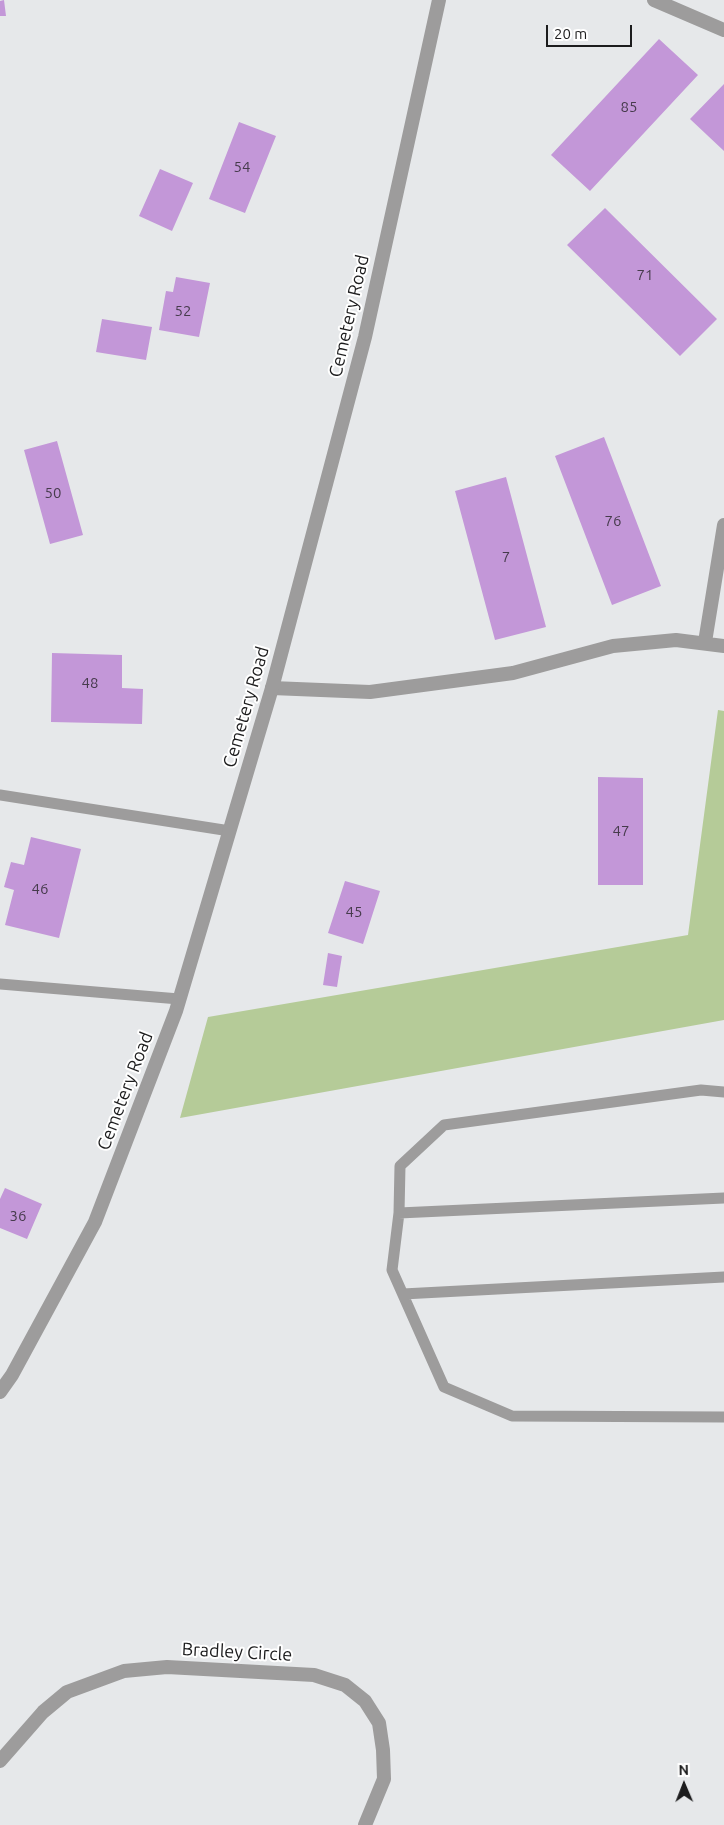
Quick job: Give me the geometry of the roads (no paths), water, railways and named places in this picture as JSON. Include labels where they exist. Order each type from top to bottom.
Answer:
[{"type":"street","name":"Cemetery Road","points":[[0,1392],[36,1332],[95,1222],[179,999],[272,688],[365,337],[439,0]]},
{"type":"street","points":[[654,0],[724,30]]},
{"type":"street","points":[[704,642],[724,525]]},
{"type":"street","points":[[272,688],[370,692],[513,673],[613,646],[676,640],[724,646]]},
{"type":"street","name":"Bradley Circle","points":[[0,1761],[43,1712],[68,1692],[124,1670],[167,1667],[314,1675],[345,1685],[366,1701],[379,1723],[383,1750],[384,1779],[365,1825]]},
{"type":"lane","points":[[0,795],[230,831]]},
{"type":"lane","points":[[0,984],[179,999]]},
{"type":"lane","points":[[724,1092],[701,1090],[444,1125],[400,1166],[399,1213],[392,1270],[444,1387],[512,1416],[724,1417]]},
{"type":"lane","points":[[399,1213],[724,1198]]},
{"type":"lane","points":[[403,1294],[724,1277]]}]
